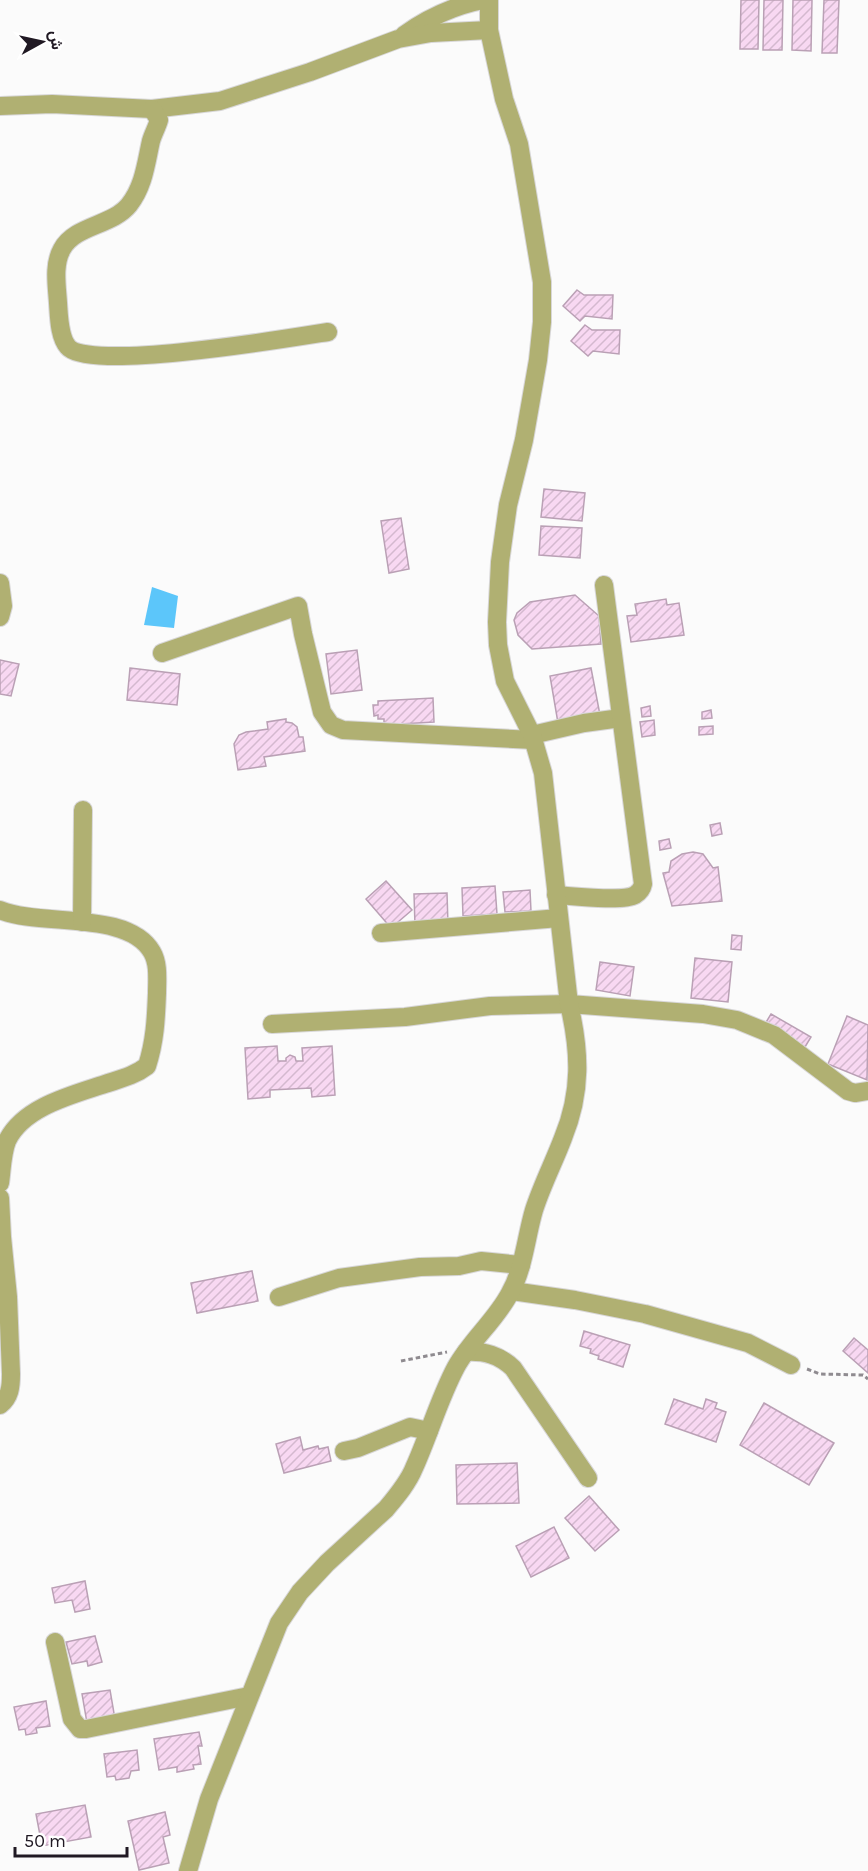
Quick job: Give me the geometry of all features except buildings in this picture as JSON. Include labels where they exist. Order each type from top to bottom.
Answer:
[{"type":"street","points":[[398,39],[429,18],[459,5],[483,0]]},
{"type":"street","points":[[188,1871],[209,1799],[279,1623],[300,1592],[394,1499],[414,1470],[444,1392],[457,1366],[512,1292],[535,1209],[565,1135],[578,1078],[576,1035],[569,1004],[543,773],[533,738],[505,681],[501,666],[497,622],[504,530],[524,440],[538,360],[542,322],[542,282],[519,144],[504,99],[489,30],[489,0]]},
{"type":"street","points":[[0,106],[52,104],[152,109],[220,101],[310,72],[398,39],[431,33],[489,30]]},
{"type":"street","points":[[128,108],[142,118],[152,140]]},
{"type":"street","points":[[152,109],[159,120],[144,176],[130,204],[111,218],[69,240],[61,250],[57,275],[59,320],[68,348],[78,355],[115,357],[238,346],[328,332]]},
{"type":"street","points":[[0,583],[3,606],[0,617]]},
{"type":"street","points":[[556,895],[626,898],[641,891],[643,884],[604,585]]},
{"type":"street","points":[[162,653],[298,606],[322,712],[331,725],[343,730],[533,738],[584,723],[621,718]]},
{"type":"street","points":[[82,922],[84,810]]},
{"type":"street","points":[[0,910],[30,918],[82,922],[126,932],[145,943],[153,953],[157,971],[154,1042],[147,1066],[138,1073],[39,1109],[15,1128],[7,1143],[0,1183]]},
{"type":"street","points":[[381,933],[559,918]]},
{"type":"street","points":[[272,1024],[405,1017],[490,1006],[569,1004],[703,1014],[737,1020],[774,1035],[848,1091],[863,1093],[868,1091]]},
{"type":"street","points":[[0,1198],[8,1297],[11,1374],[7,1398],[0,1405]]},
{"type":"street","points":[[279,1297],[339,1278],[420,1268],[459,1266],[481,1261],[521,1265]]},
{"type":"street","points":[[512,1292],[575,1300],[645,1314],[748,1343],[791,1365]]},
{"type":"street","points":[[466,1352],[493,1354],[503,1358],[513,1368],[588,1478]]},
{"type":"street","points":[[344,1451],[358,1448],[410,1427],[429,1431]]},
{"type":"street","points":[[55,1642],[72,1719],[80,1729],[249,1696]]},
{"type":"path","points":[[401,1361],[446,1352],[466,1352]]},
{"type":"path","points":[[791,1365],[820,1374],[863,1375],[868,1379]]},
{"type":"water","points":[[152,587],[178,596],[174,628],[144,625]]}]
